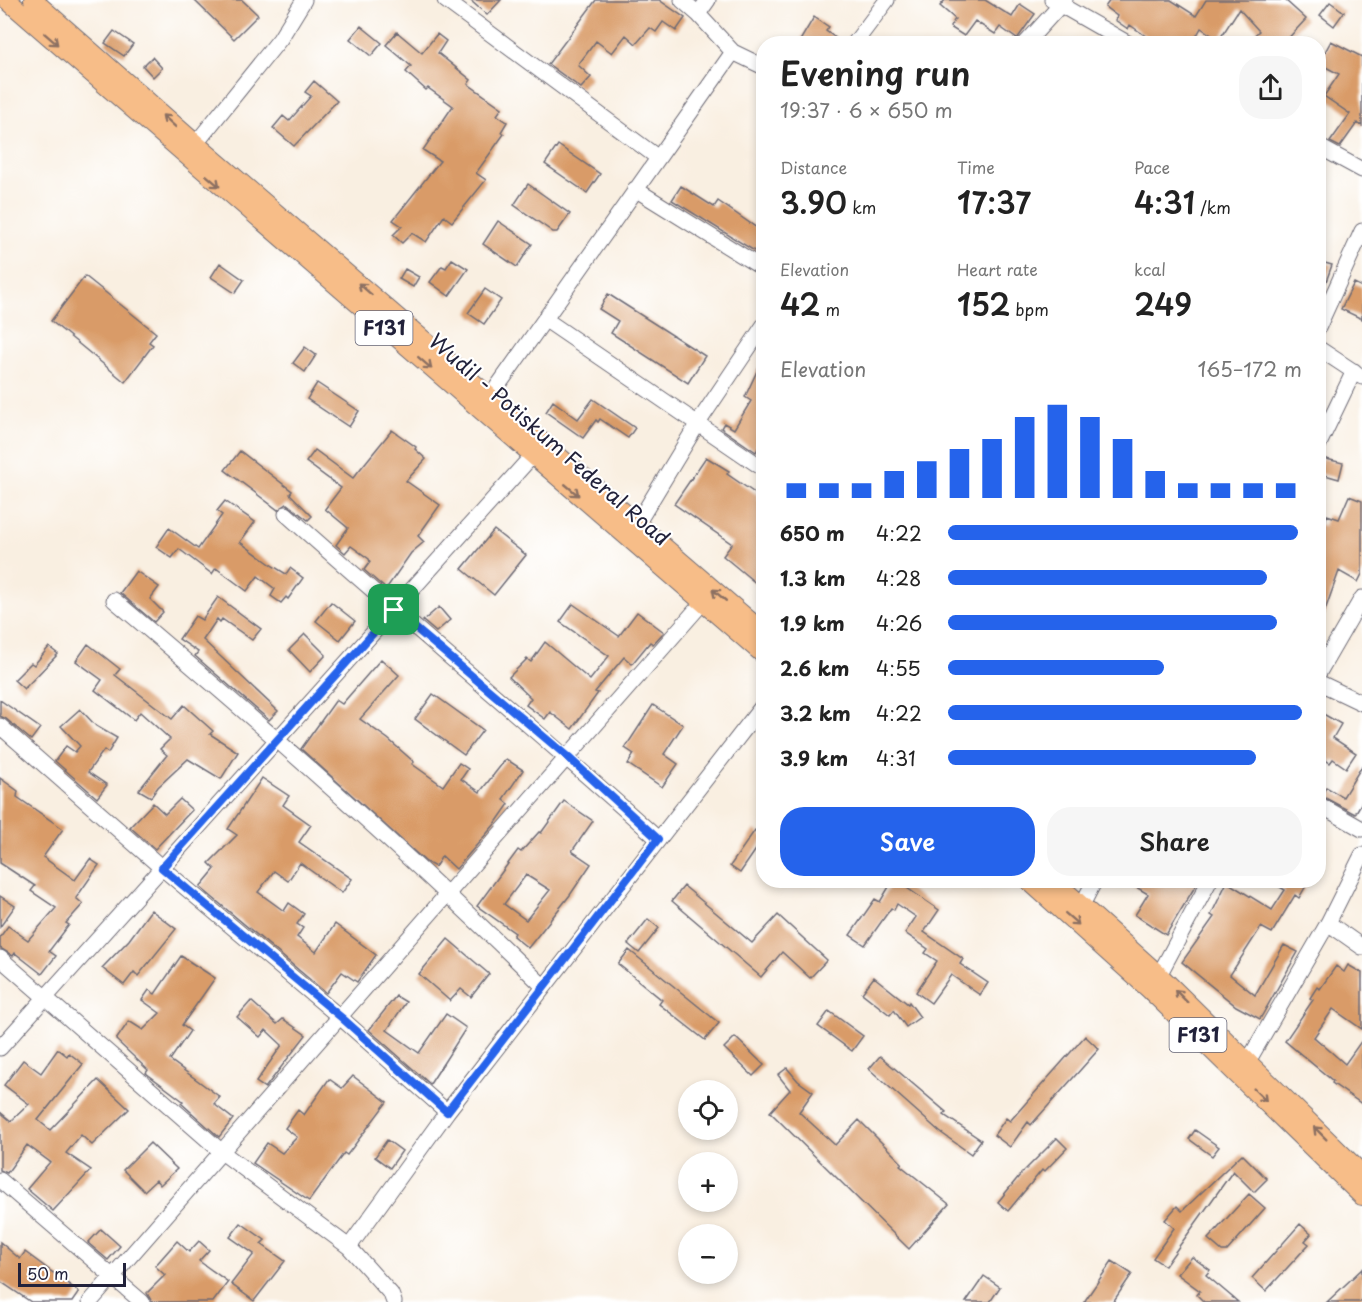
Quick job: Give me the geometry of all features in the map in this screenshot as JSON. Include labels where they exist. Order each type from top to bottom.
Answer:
[{"type":"main road","name":"Wudil - Potiskum Federal Road","points":[[7,0],[490,397],[756,626]]},
{"type":"main road","name":"Wudil - Potiskum Federal Road","points":[[33,0],[191,150],[532,456],[756,648]]},
{"type":"main road","name":"F131","points":[[1037,888],[1362,1174]]},
{"type":"main road","name":"F131","points":[[1062,888],[1159,975],[1362,1196]]},
{"type":"street","points":[[191,150],[280,39],[304,0]]},
{"type":"street","points":[[445,0],[657,156]]},
{"type":"street","points":[[682,0],[698,14],[732,52],[756,63]]},
{"type":"street","points":[[698,14],[708,0]]},
{"type":"street","points":[[860,36],[887,0]]},
{"type":"street","points":[[1031,36],[1059,2],[1116,36]]},
{"type":"street","points":[[490,397],[732,52]]},
{"type":"street","points":[[1326,150],[1362,170]]},
{"type":"street","points":[[635,189],[756,264]]},
{"type":"street","points":[[1326,310],[1362,231]]},
{"type":"street","points":[[546,320],[756,463]]},
{"type":"street","points":[[637,524],[698,423],[756,337]]},
{"type":"street","points":[[1326,353],[1358,374],[1326,432]]},
{"type":"street","points":[[0,1048],[532,456]]},
{"type":"street","points":[[286,514],[394,610],[569,758],[658,839]]},
{"type":"street","points":[[1326,660],[1362,598]]},
{"type":"street","points":[[114,600],[278,738],[450,894],[544,987]]},
{"type":"street","points":[[90,1302],[342,1018],[704,602]]},
{"type":"street","points":[[1326,686],[1362,702]]},
{"type":"street","points":[[349,1247],[447,1112],[756,714]]},
{"type":"street","points":[[0,726],[162,868],[342,1018],[447,1112]]},
{"type":"street","points":[[1326,809],[1362,829]]},
{"type":"street","points":[[1244,1069],[1328,923],[1362,855]]},
{"type":"street","points":[[1082,905],[1091,888]]},
{"type":"street","points":[[1159,975],[1206,888]]},
{"type":"street","points":[[1328,923],[1362,947]]},
{"type":"street","points":[[0,958],[223,1153],[349,1247],[392,1294],[394,1302]]},
{"type":"street","points":[[0,1180],[142,1302]]},
{"type":"building","points":[[194,0],[242,0],[258,15],[234,39]]},
{"type":"building","points":[[470,0],[501,0],[487,15]]},
{"type":"building","points":[[596,0],[659,0],[685,18],[676,31],[663,22],[656,32],[650,28],[636,44],[626,35],[612,53],[596,41],[578,65],[591,77],[581,88],[548,64]]},
{"type":"building","points":[[945,0],[985,0],[1012,17],[1020,4],[1035,14],[1019,36],[1013,36],[1000,27],[995,34],[975,21],[964,36],[950,27],[955,19],[940,6]]},
{"type":"building","points":[[1110,0],[1171,0],[1196,16],[1206,0],[1285,0],[1306,19],[1290,36],[1254,36],[1259,31],[1239,9],[1222,36],[1213,36],[1201,28],[1196,36],[1146,36],[1130,25],[1128,29],[1115,20],[1117,16],[1105,7]]},
{"type":"building","points":[[1330,2],[1344,12],[1334,26],[1320,15]]},
{"type":"building","points":[[814,17],[829,27],[826,31],[833,36],[803,36]]},
{"type":"building","points":[[361,26],[382,43],[371,56],[350,39]]},
{"type":"building","points":[[114,31],[133,44],[124,56],[105,43]]},
{"type":"building","points":[[397,32],[422,53],[437,34],[446,41],[438,53],[471,80],[468,84],[502,108],[497,115],[507,122],[501,132],[504,134],[476,173],[486,180],[452,222],[444,216],[426,242],[412,233],[402,243],[393,235],[402,226],[393,220],[440,161],[423,150],[453,106],[428,88],[426,90],[406,72],[411,66],[386,45]]},
{"type":"building","points":[[1331,41],[1362,57],[1362,126],[1357,123],[1340,147],[1330,142],[1350,114],[1326,97],[1326,93],[1339,74],[1326,67],[1326,50]]},
{"type":"building","points":[[152,57],[162,68],[153,77],[143,66]]},
{"type":"building","points":[[314,81],[337,101],[294,146],[273,128],[283,116],[289,121],[311,96],[305,92]]},
{"type":"building","points":[[558,145],[600,174],[587,193],[545,164]]},
{"type":"building","points":[[528,184],[570,214],[557,232],[553,232],[514,205]]},
{"type":"building","points":[[681,186],[714,207],[718,201],[756,227],[756,252],[672,200]]},
{"type":"building","points":[[498,221],[532,244],[517,267],[483,244]]},
{"type":"building","points":[[452,259],[468,269],[449,296],[430,282],[442,266],[446,268]]},
{"type":"building","points":[[220,263],[244,280],[235,293],[211,277]]},
{"type":"building","points":[[1326,263],[1332,265],[1326,282]]},
{"type":"building","points":[[405,269],[419,277],[413,287],[399,279]]},
{"type":"building","points":[[85,276],[156,333],[149,342],[153,345],[125,382],[51,321]]},
{"type":"building","points":[[1354,283],[1362,287],[1362,319],[1341,309]]},
{"type":"building","points":[[485,289],[501,300],[484,324],[468,313]]},
{"type":"building","points":[[608,294],[705,356],[688,383],[611,333],[618,321],[599,309]]},
{"type":"building","points":[[305,347],[316,355],[305,372],[293,363]]},
{"type":"building","points":[[756,373],[756,452],[721,428],[724,423],[734,429],[751,401],[745,397]]},
{"type":"building","points":[[317,383],[359,411],[349,427],[307,399]]},
{"type":"building","points":[[593,399],[635,428],[628,438],[600,419],[598,422],[596,420],[583,438],[546,412],[553,401],[578,419]]},
{"type":"building","points":[[392,430],[416,447],[415,449],[426,459],[406,481],[440,505],[418,536],[424,542],[411,553],[386,589],[364,570],[370,562],[369,559],[351,546],[345,553],[336,545],[348,528],[325,509],[341,488],[306,462],[315,450],[353,478]]},
{"type":"building","points":[[240,451],[292,491],[290,494],[312,516],[308,520],[287,504],[278,510],[225,470]]},
{"type":"building","points":[[706,457],[729,471],[727,474],[756,494],[756,583],[723,556],[732,544],[674,504]]},
{"type":"building","points":[[1326,459],[1343,463],[1339,479],[1326,475]]},
{"type":"building","points":[[1349,496],[1362,501],[1362,574],[1358,582],[1339,571],[1326,608],[1326,519],[1327,515],[1339,519]]},
{"type":"building","points":[[225,501],[255,522],[240,542],[286,574],[290,568],[303,578],[288,599],[286,597],[281,603],[271,596],[275,589],[258,576],[247,591],[216,568],[212,574],[179,549],[172,558],[156,547],[169,528],[198,549],[222,515],[217,511]]},
{"type":"building","points":[[494,530],[526,555],[494,595],[462,569]]},
{"type":"building","points":[[136,571],[159,587],[150,599],[163,612],[154,622],[120,593]]},
{"type":"building","points":[[218,597],[261,629],[252,640],[222,619],[220,622],[217,619],[203,640],[278,711],[269,720],[195,656],[198,652],[179,639],[195,616],[202,620]]},
{"type":"building","points":[[331,602],[355,621],[340,640],[316,621]]},
{"type":"building","points":[[573,604],[619,636],[637,612],[664,632],[653,644],[650,642],[632,664],[624,657],[595,692],[598,693],[572,729],[550,712],[545,719],[526,705],[531,698],[509,677],[527,659],[531,662],[545,642],[590,680],[609,656],[560,622]]},
{"type":"building","points":[[439,607],[450,620],[436,632],[423,621]]},
{"type":"building","points":[[305,634],[326,655],[310,672],[289,650]]},
{"type":"building","points":[[88,644],[120,669],[115,675],[172,719],[184,705],[213,731],[210,734],[238,752],[221,779],[188,759],[158,787],[151,797],[139,790],[167,755],[160,749],[170,739],[140,712],[134,720],[95,690],[102,680],[76,661]]},
{"type":"building","points":[[49,647],[58,654],[24,689],[14,680],[31,663],[34,665]]},
{"type":"building","points":[[381,659],[399,675],[360,719],[388,739],[414,762],[412,764],[443,786],[459,763],[468,769],[461,779],[480,792],[506,759],[523,770],[503,799],[509,804],[456,869],[442,856],[435,867],[426,862],[301,749],[336,700],[342,704]]},
{"type":"building","points":[[433,694],[483,730],[464,755],[415,719]]},
{"type":"building","points":[[0,700],[40,728],[31,740],[0,716]]},
{"type":"building","points":[[653,705],[683,725],[664,754],[678,764],[662,787],[628,764],[634,754],[625,748]]},
{"type":"building","points":[[80,709],[96,726],[117,738],[108,753],[104,750],[88,772],[107,785],[97,798],[55,761],[66,746],[75,752],[80,746],[61,726]]},
{"type":"building","points":[[1326,716],[1341,724],[1333,738],[1356,753],[1346,768],[1333,759],[1330,763],[1326,760]]},
{"type":"building","points":[[1362,766],[1362,802],[1355,814],[1326,798],[1326,787],[1343,797]]},
{"type":"building","points":[[0,778],[18,791],[17,797],[63,829],[43,857],[75,880],[90,859],[99,865],[76,898],[83,904],[66,923],[69,925],[49,951],[56,956],[42,974],[15,953],[13,956],[0,948],[0,937],[8,926],[28,940],[56,908],[31,891],[35,886],[0,863]]},
{"type":"building","points":[[262,778],[289,796],[283,805],[311,825],[299,842],[352,879],[342,893],[300,863],[288,881],[274,871],[258,892],[284,911],[289,903],[304,914],[297,924],[303,928],[297,937],[316,952],[335,924],[376,955],[357,982],[342,972],[326,993],[200,887],[215,869],[209,863],[237,835],[228,829]]},
{"type":"building","points":[[180,799],[192,810],[155,849],[130,827],[153,803],[165,814]]},
{"type":"building","points":[[564,801],[593,821],[572,851],[591,864],[570,895],[528,948],[513,936],[515,933],[477,906],[518,850],[521,852],[539,832],[541,833]],"holes":[[[526,875],[550,890],[526,920],[504,904]]]},
{"type":"building","points":[[755,830],[756,850],[740,873],[730,866]]},
{"type":"building","points":[[684,886],[752,943],[778,915],[827,960],[810,978],[782,952],[761,977],[672,901]]},
{"type":"building","points":[[888,888],[907,888],[939,910],[924,932],[963,959],[960,964],[988,983],[980,995],[951,975],[931,1003],[916,992],[937,961],[925,953],[928,949],[905,933],[916,917],[897,904],[894,910],[891,908],[865,945],[850,935],[875,899],[880,902]]},
{"type":"building","points":[[1138,888],[1194,888],[1166,935],[1135,915],[1148,894]]},
{"type":"building","points":[[1224,888],[1237,888],[1272,910],[1285,890],[1282,888],[1305,888],[1299,898],[1295,895],[1272,933],[1261,927],[1230,975],[1255,995],[1284,945],[1298,952],[1260,1019],[1236,1006],[1182,962],[1214,917],[1211,915]]},
{"type":"building","points":[[0,896],[15,906],[0,927]]},
{"type":"building","points":[[151,910],[176,929],[138,976],[134,972],[124,985],[102,968],[129,940]]},
{"type":"building","points":[[648,919],[659,928],[639,953],[628,944]]},
{"type":"building","points":[[448,939],[489,974],[471,997],[461,989],[450,1001],[419,974]]},
{"type":"building","points":[[629,950],[719,1023],[705,1040],[659,1004],[662,1000],[618,964]]},
{"type":"building","points":[[181,956],[215,978],[182,1025],[190,1031],[170,1060],[220,1097],[214,1104],[233,1119],[219,1137],[181,1103],[183,1101],[146,1073],[148,1070],[116,1040],[129,1021],[143,1030],[160,1013],[142,1000],[149,990],[155,994]]},
{"type":"building","points":[[1348,965],[1362,973],[1362,1029],[1333,1009],[1314,1037],[1345,1064],[1362,1040],[1362,1104],[1332,1083],[1333,1081],[1285,1041],[1313,1000],[1310,998],[1317,987],[1320,989],[1336,966],[1344,972]]},
{"type":"building","points":[[874,977],[908,1004],[909,1002],[920,1017],[906,1027],[894,1010],[890,1015],[862,993]]},
{"type":"building","points":[[396,996],[406,1002],[387,1030],[419,1053],[446,1014],[466,1028],[430,1084],[369,1030]]},
{"type":"building","points":[[251,1001],[277,1024],[283,1019],[306,1035],[265,1088],[256,1082],[282,1045],[266,1030],[260,1037],[237,1017]]},
{"type":"building","points":[[829,1011],[863,1036],[852,1051],[818,1026]]},
{"type":"building","points":[[1085,1036],[1099,1049],[1031,1125],[1028,1122],[1010,1147],[994,1135],[1006,1118],[1010,1121]]},
{"type":"building","points":[[735,1037],[764,1065],[753,1076],[724,1048]]},
{"type":"building","points":[[58,1049],[67,1056],[69,1053],[83,1064],[38,1120],[50,1130],[98,1080],[129,1109],[92,1145],[81,1135],[66,1153],[91,1170],[53,1211],[27,1189],[50,1162],[27,1145],[7,1173],[0,1170],[0,1112],[11,1121],[29,1104],[4,1085],[23,1060],[41,1073]]},
{"type":"building","points":[[880,1056],[946,1112],[944,1115],[981,1140],[971,1154],[940,1132],[869,1069]]},
{"type":"building","points":[[787,1068],[798,1081],[813,1092],[799,1112],[835,1145],[859,1120],[902,1163],[900,1165],[949,1204],[909,1249],[770,1112],[790,1090],[778,1075]]},
{"type":"building","points":[[353,1076],[387,1102],[347,1155],[344,1153],[309,1201],[253,1163],[267,1143],[282,1153],[297,1137],[285,1128],[298,1110],[304,1115],[329,1079],[342,1088]]},
{"type":"building","points":[[1195,1130],[1219,1147],[1212,1156],[1189,1139]]},
{"type":"building","points":[[1057,1138],[1067,1148],[1044,1172],[1042,1170],[1008,1211],[998,1202],[1020,1175]]},
{"type":"building","points":[[387,1140],[402,1151],[390,1168],[375,1157]]},
{"type":"building","points":[[150,1143],[177,1169],[160,1185],[156,1180],[144,1191],[123,1170]]},
{"type":"building","points":[[1242,1154],[1267,1179],[1254,1192],[1233,1171],[1165,1266],[1153,1258],[1174,1228],[1165,1220],[1177,1206],[1182,1211]]},
{"type":"building","points":[[1249,1194],[1265,1208],[1227,1251],[1222,1251],[1208,1239]]},
{"type":"building","points":[[241,1223],[265,1240],[261,1244],[285,1261],[254,1301],[231,1284],[254,1254],[230,1237]]},
{"type":"building","points":[[1300,1224],[1311,1234],[1305,1241],[1309,1244],[1266,1291],[1252,1278]]},
{"type":"building","points":[[101,1229],[120,1246],[108,1260],[88,1243]]},
{"type":"building","points":[[177,1241],[189,1252],[199,1241],[209,1250],[199,1261],[228,1282],[213,1302],[152,1302],[147,1293],[165,1275],[155,1266]]},
{"type":"building","points":[[0,1242],[20,1259],[25,1252],[79,1292],[72,1302],[31,1302],[0,1281]]},
{"type":"building","points":[[1192,1257],[1210,1270],[1206,1275],[1238,1302],[1204,1302],[1197,1295],[1200,1291],[1177,1274]]},
{"type":"building","points":[[1112,1261],[1132,1274],[1113,1302],[1084,1302]]},
{"type":"building","points":[[1362,1269],[1362,1302],[1327,1302]]},
{"type":"building","points":[[984,1276],[1000,1287],[990,1302],[966,1302]]},
{"type":"route","points":[[394,610],[569,758],[658,839],[447,1112],[342,1018],[162,868],[394,610]]}]
